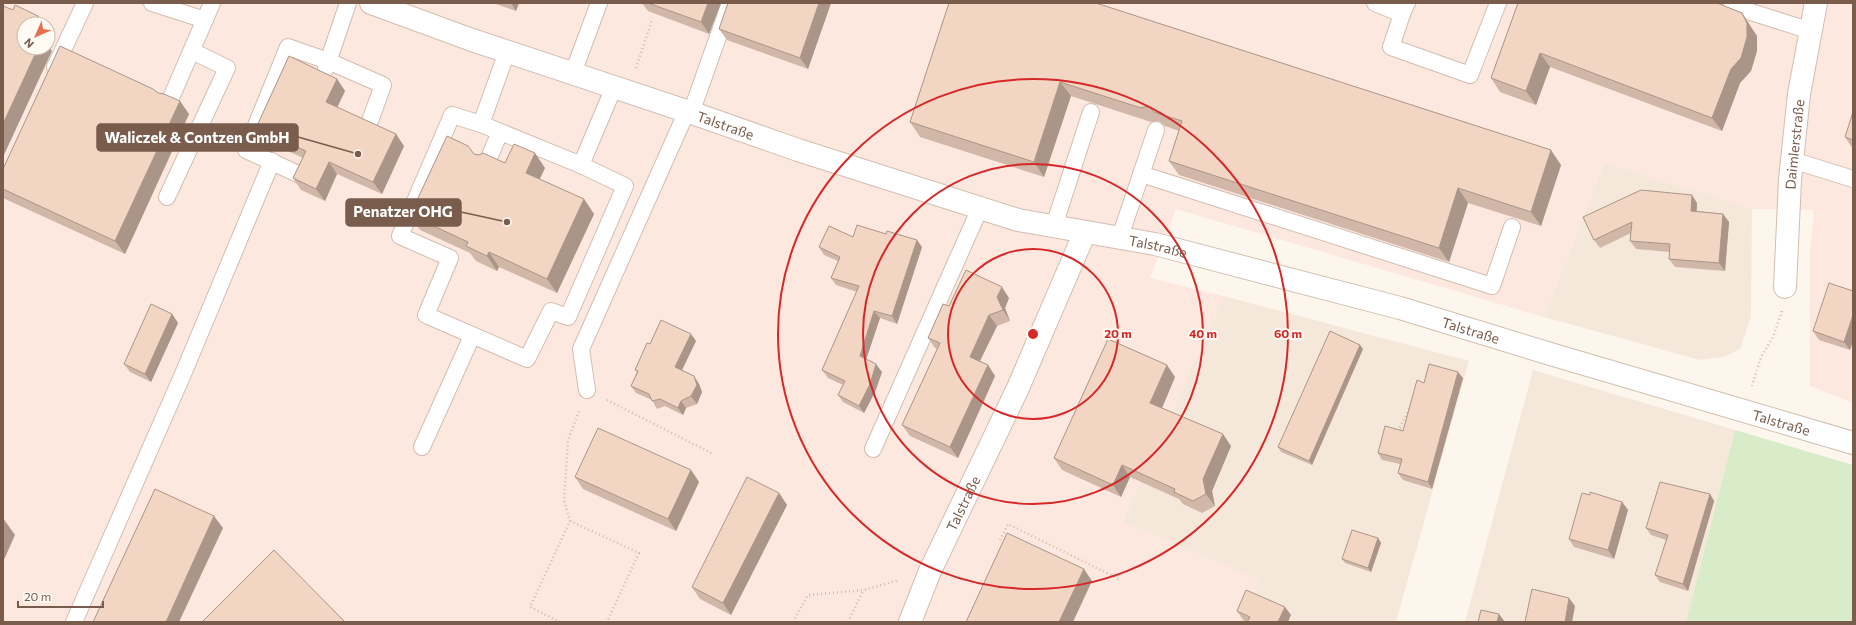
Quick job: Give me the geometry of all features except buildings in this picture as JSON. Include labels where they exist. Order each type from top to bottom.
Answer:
[{"type":"street","name":"Talstraße","points":[[371,3],[507,52],[621,89],[876,176],[1018,220],[1155,244],[1258,270],[1400,308],[1853,443]]},
{"type":"street","name":"Daimlerstraße","points":[[1785,287],[1792,160],[1799,94],[1816,3]]},
{"type":"street","name":"Talstraße","points":[[910,622],[930,571],[1018,388],[1085,232]]},
{"type":"lane","points":[[49,80],[85,3]]},
{"type":"lane","points":[[152,3],[205,20]]},
{"type":"lane","points":[[171,98],[212,3]]},
{"type":"lane","points":[[327,65],[348,3]]},
{"type":"lane","points":[[573,74],[599,3]]},
{"type":"lane","points":[[587,390],[580,348],[689,112],[730,3]]},
{"type":"lane","points":[[1375,3],[1405,9],[1391,47],[1470,75],[1498,3]]},
{"type":"lane","points":[[1732,6],[1749,7],[1811,31]]},
{"type":"lane","points":[[298,174],[246,150],[288,47],[327,65],[383,85],[370,121]]},
{"type":"lane","points":[[167,197],[227,68],[192,51]]},
{"type":"lane","points":[[481,124],[507,52]]},
{"type":"lane","points":[[581,165],[621,89]]},
{"type":"lane","points":[[1054,226],[1091,112]]},
{"type":"lane","points":[[452,115],[500,132],[581,165],[625,186],[568,317],[551,311],[527,359],[426,315],[450,258],[400,236],[452,115]]},
{"type":"lane","points":[[1120,238],[1156,130]]},
{"type":"lane","points":[[488,160],[500,132]]},
{"type":"lane","points":[[1792,160],[1853,179]]},
{"type":"lane","points":[[74,622],[183,374],[272,162]]},
{"type":"lane","points":[[1142,174],[1492,286],[1512,227]]},
{"type":"lane","points":[[873,449],[980,208]]},
{"type":"lane","points":[[422,447],[472,336]]},
{"type":"path","points":[[621,89],[652,20]]},
{"type":"path","points":[[1761,358],[1773,337],[1785,305],[1785,287]]},
{"type":"path","points":[[560,622],[530,607],[570,521],[564,500],[568,440],[587,390],[713,454]]},
{"type":"path","points":[[1407,431],[1399,429],[1411,404]]},
{"type":"path","points":[[570,521],[639,553],[607,622]]},
{"type":"path","points":[[1000,540],[1008,524],[1119,579]]},
{"type":"path","points":[[793,622],[808,594],[864,590],[848,622]]},
{"type":"shaded area","points":[[3,3],[1853,3],[1853,403],[1810,386],[1810,253],[1814,210],[1752,209],[1605,163],[1544,317],[1176,209],[1150,278],[1224,296],[1122,522],[1259,580],[1240,622],[3,622]]},
{"type":"shaded area","points":[[1605,162],[1752,209],[1751,317],[1740,349],[1724,357],[1700,360],[1544,317]]},
{"type":"shaded area","points":[[1224,296],[1469,361],[1396,622],[1240,622],[1259,580],[1122,522]]},
{"type":"shaded area","points":[[1533,370],[1735,430],[1686,622],[1465,622]]},
{"type":"green space","points":[[1735,430],[1853,465],[1853,622],[1686,622]]},
{"type":"place","name":"Waliczek & Contzen GmbH","points":[[358,154]]},
{"type":"place","name":"Penatzer OHG","points":[[507,222]]}]
